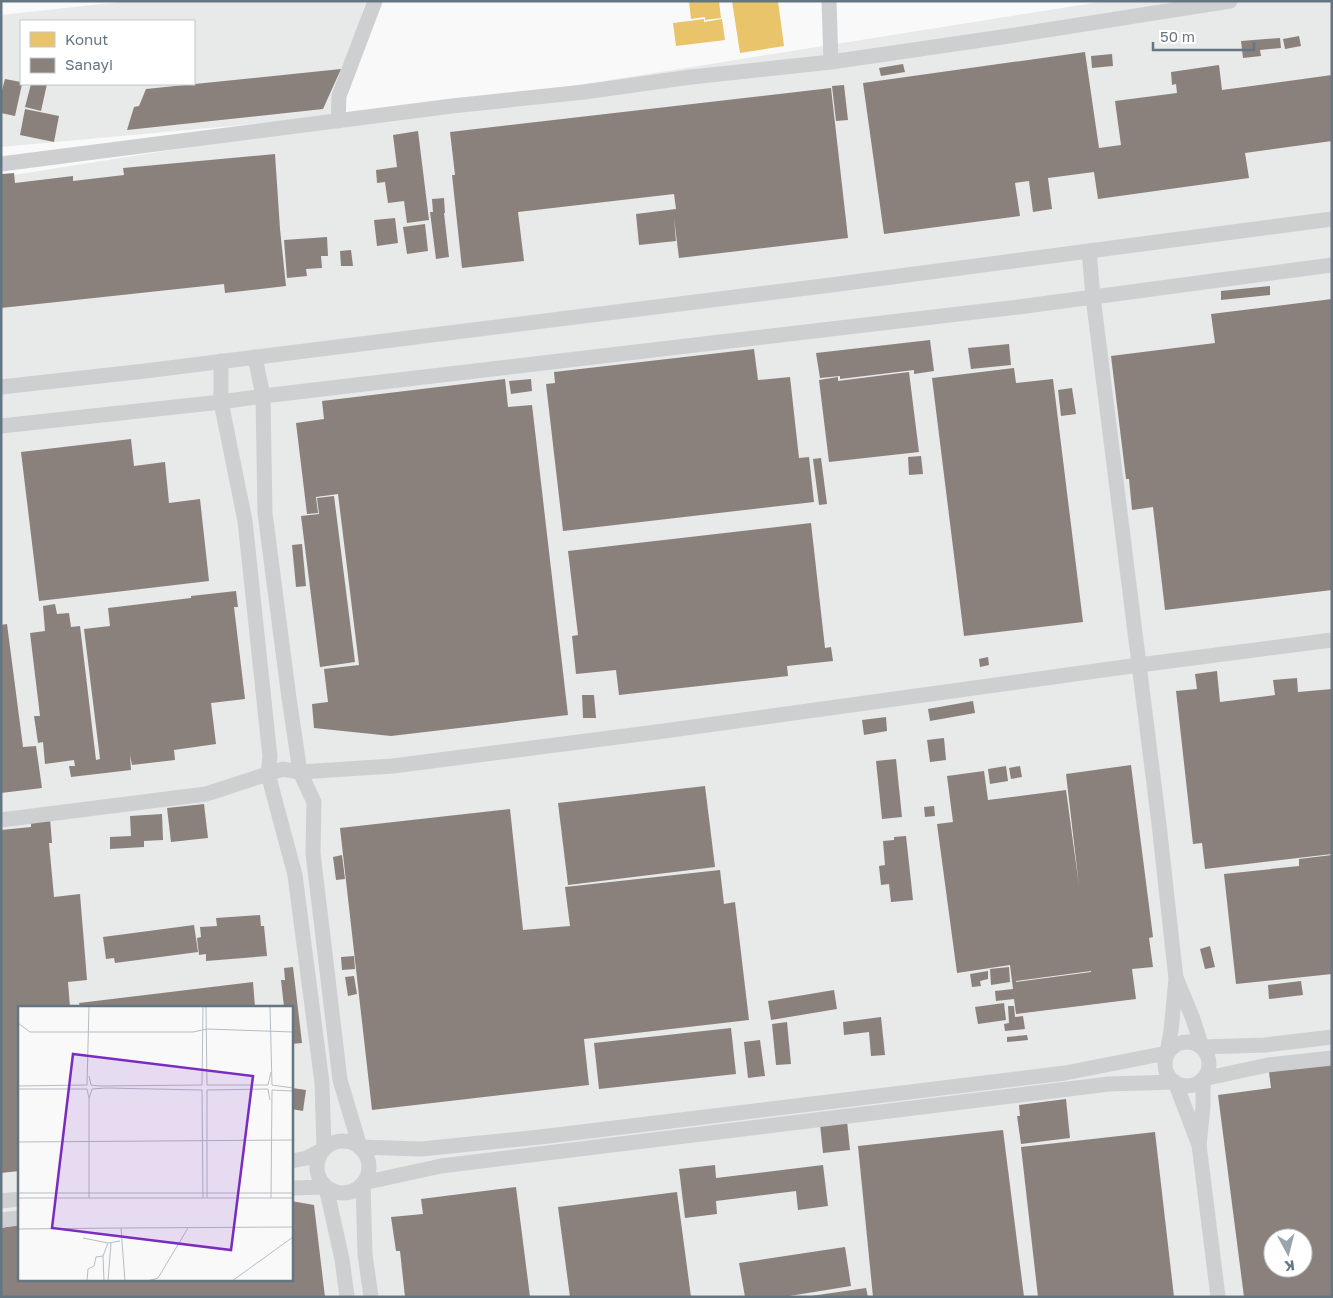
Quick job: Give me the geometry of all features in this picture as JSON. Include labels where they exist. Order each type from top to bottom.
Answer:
[{"type":"street","points":[[338,121],[339,96],[375,1]]},
{"type":"street","points":[[829,1],[831,62]]},
{"type":"street","points":[[1,164],[452,106],[831,62],[1230,1]]},
{"type":"street","points":[[1,387],[255,357],[1332,219]]},
{"type":"street","points":[[360,1147],[421,1149],[540,1137],[1065,1073],[1167,1053],[1178,1043],[1185,1042],[1197,1044],[1207,1054],[1208,1071],[1203,1079],[1196,1084],[1182,1085],[1169,1077],[1165,1067],[1165,1060],[1167,1053],[1171,1032],[1176,979],[1089,251]]},
{"type":"street","points":[[1,426],[221,402],[1026,306],[1332,265]]},
{"type":"street","points":[[255,357],[263,396],[265,513],[300,772],[314,802],[313,853],[340,1080],[360,1147]]},
{"type":"street","points":[[221,361],[221,402],[245,521],[270,757],[268,774],[295,875],[322,1083],[324,1149],[319,1156],[317,1173],[326,1187],[339,1193],[348,1193],[363,1183],[441,1166],[1109,1084],[1175,1082]]},
{"type":"street","points":[[1,820],[206,794],[283,769],[300,772],[393,766],[1332,640]]},
{"type":"street","points":[[1176,979],[1193,1019],[1202,1048]]},
{"type":"street","points":[[1202,1048],[1265,1045],[1332,1037]]},
{"type":"street","points":[[1203,1079],[1268,1065],[1332,1058]]},
{"type":"street","points":[[1203,1079],[1203,1107],[1199,1145],[1218,1297]]},
{"type":"street","points":[[990,1082],[992,1099]]},
{"type":"street","points":[[1175,1082],[1199,1145]]},
{"type":"street","points":[[845,1100],[847,1117]]},
{"type":"street","points":[[656,1123],[657,1140]]},
{"type":"street","points":[[292,1161],[307,1158],[329,1145],[344,1141],[360,1147],[366,1154],[369,1169],[363,1183],[365,1254],[371,1297]]},
{"type":"street","points":[[292,1188],[326,1187]]},
{"type":"street","points":[[326,1187],[342,1259],[347,1297]]},
{"type":"street","points":[[1,1201],[18,1199]]},
{"type":"street","points":[[1,1220],[18,1218]]},
{"type":"shaded area","points":[[129,1],[366,1],[329,117],[1,147],[1,15]]},
{"type":"shaded area","points":[[1106,1],[1332,1],[1332,1297],[1,1297],[1,177]]},
{"type":"building: Konut","points":[[689,1],[719,1],[721,18],[705,20],[705,17],[691,19]]},
{"type":"building: Konut","points":[[732,1],[778,1],[784,46],[740,53]]},
{"type":"building: Konut","points":[[704,19],[704,22],[722,19],[725,40],[676,46],[673,23]]},
{"type":"building: Sanayi","points":[[1299,36],[1301,46],[1285,49],[1283,39]]},
{"type":"building: Sanayi","points":[[1280,38],[1281,48],[1260,50],[1261,56],[1243,58],[1241,41]]},
{"type":"building: Sanayi","points":[[1085,52],[1099,148],[1121,145],[1115,101],[1177,93],[1176,84],[1172,85],[1171,72],[1219,65],[1222,90],[1332,75],[1332,141],[1245,153],[1249,178],[1098,199],[1094,172],[1048,178],[1052,209],[1033,212],[1029,181],[1015,183],[1020,216],[884,234],[863,83]]},
{"type":"building: Sanayi","points":[[1112,54],[1113,66],[1092,68],[1091,56]]},
{"type":"building: Sanayi","points":[[903,64],[905,72],[881,76],[879,68]]},
{"type":"building: Sanayi","points":[[341,69],[323,109],[127,130],[134,107],[139,106],[146,89]]},
{"type":"building: Sanayi","points":[[5,79],[20,82],[20,85],[22,85],[15,116],[1,113],[1,94]]},
{"type":"building: Sanayi","points":[[31,85],[47,85],[41,111],[25,107]]},
{"type":"building: Sanayi","points":[[844,85],[848,120],[836,121],[832,86]]},
{"type":"building: Sanayi","points":[[831,88],[848,238],[679,258],[674,218],[676,241],[639,245],[636,214],[676,209],[674,194],[518,212],[524,261],[462,268],[452,175],[455,175],[450,132]]},
{"type":"building: Sanayi","points":[[25,109],[59,116],[54,142],[20,135]]},
{"type":"building: Sanayi","points":[[418,131],[429,220],[407,223],[404,201],[388,203],[385,182],[377,183],[376,170],[397,167],[393,135]]},
{"type":"building: Sanayi","points":[[275,154],[286,286],[225,293],[224,284],[1,308],[2,174],[14,173],[15,183],[73,176],[73,181],[124,175],[123,168]]},
{"type":"building: Sanayi","points":[[444,198],[449,257],[436,259],[430,212],[433,212],[432,199]]},
{"type":"building: Sanayi","points":[[395,218],[398,243],[377,246],[374,220]]},
{"type":"building: Sanayi","points":[[425,224],[428,251],[407,254],[403,227]]},
{"type":"building: Sanayi","points":[[327,237],[328,256],[321,256],[322,268],[306,269],[307,276],[287,278],[284,240]]},
{"type":"building: Sanayi","points":[[351,250],[353,266],[341,266],[340,251]]},
{"type":"building: Sanayi","points":[[1270,286],[1270,295],[1221,300],[1221,291]]},
{"type":"building: Sanayi","points":[[1332,299],[1332,590],[1165,610],[1153,507],[1132,510],[1129,479],[1126,479],[1111,356],[1215,343],[1211,314]]},
{"type":"building: Sanayi","points":[[930,340],[934,371],[914,374],[914,370],[840,379],[840,376],[820,378],[816,353]]},
{"type":"building: Sanayi","points":[[1009,344],[1011,365],[971,369],[968,348]]},
{"type":"building: Sanayi","points":[[754,349],[758,380],[790,377],[799,458],[809,457],[814,502],[563,531],[546,384],[555,383],[554,372]]},
{"type":"building: Sanayi","points":[[1014,368],[1016,383],[1053,379],[1083,622],[964,636],[932,378]]},
{"type":"building: Sanayi","points":[[909,372],[919,452],[829,462],[819,380],[838,377],[838,381]]},
{"type":"building: Sanayi","points":[[505,379],[508,407],[532,405],[568,715],[391,736],[314,728],[312,704],[328,702],[324,669],[359,665],[338,494],[316,497],[318,513],[307,514],[296,423],[324,419],[322,401]]},
{"type":"building: Sanayi","points":[[531,379],[532,391],[511,394],[509,381]]},
{"type":"building: Sanayi","points":[[1072,388],[1076,414],[1061,416],[1058,390]]},
{"type":"building: Sanayi","points":[[131,439],[134,466],[165,462],[169,503],[200,499],[209,581],[39,601],[21,452]]},
{"type":"building: Sanayi","points":[[921,456],[923,474],[909,475],[908,457]]},
{"type":"building: Sanayi","points":[[821,458],[827,504],[819,505],[813,459]]},
{"type":"building: Sanayi","points":[[334,496],[355,662],[320,667],[301,516],[319,514],[317,498]]},
{"type":"building: Sanayi","points":[[811,523],[825,648],[831,647],[833,661],[787,666],[788,676],[619,695],[616,670],[576,674],[572,636],[578,635],[568,551]]},
{"type":"building: Sanayi","points":[[302,544],[306,586],[296,587],[292,545]]},
{"type":"building: Sanayi","points":[[236,591],[238,607],[234,607],[245,699],[211,703],[216,744],[174,750],[175,760],[132,765],[130,755],[131,770],[71,777],[69,766],[75,766],[74,760],[45,764],[43,742],[38,743],[34,716],[40,716],[30,633],[45,631],[43,606],[55,604],[57,614],[69,613],[71,627],[80,626],[96,760],[100,759],[84,629],[110,626],[108,608]]},
{"type":"building: Sanayi","points":[[7,624],[23,747],[36,746],[42,788],[1,793],[1,625]]},
{"type":"building: Sanayi","points":[[988,657],[989,665],[980,667],[979,659]]},
{"type":"building: Sanayi","points":[[1217,671],[1220,702],[1275,695],[1273,680],[1297,678],[1298,692],[1332,689],[1332,854],[1205,869],[1202,843],[1193,844],[1176,691],[1197,689],[1195,674]]},
{"type":"building: Sanayi","points":[[582,695],[594,695],[596,718],[583,718]]},
{"type":"building: Sanayi","points":[[973,701],[975,713],[930,721],[928,709]]},
{"type":"building: Sanayi","points":[[886,717],[887,731],[864,735],[862,720]]},
{"type":"building: Sanayi","points":[[944,738],[946,760],[930,762],[927,740]]},
{"type":"building: Sanayi","points":[[896,759],[902,817],[882,819],[876,761]]},
{"type":"building: Sanayi","points":[[1131,765],[1153,937],[1149,938],[1153,967],[1132,969],[1136,999],[1016,1014],[1014,999],[996,1001],[995,991],[1013,989],[1010,965],[957,973],[937,824],[953,822],[947,776],[984,771],[988,800],[1066,790],[1079,886],[1066,774]],"holes":[[[1091,971],[1091,972],[1016,982]]]},
{"type":"building: Sanayi","points":[[1006,766],[1008,781],[990,784],[988,769]]},
{"type":"building: Sanayi","points":[[1020,766],[1022,777],[1011,779],[1009,768]]},
{"type":"building: Sanayi","points":[[705,786],[715,867],[568,885],[558,803]]},
{"type":"building: Sanayi","points":[[204,804],[208,838],[171,842],[167,808]]},
{"type":"building: Sanayi","points":[[934,806],[935,816],[925,817],[924,807]]},
{"type":"building: Sanayi","points":[[510,809],[523,930],[570,926],[565,887],[720,870],[724,904],[735,902],[749,1020],[584,1039],[589,1085],[372,1110],[340,828]]},
{"type":"building: Sanayi","points":[[162,814],[163,840],[144,841],[144,847],[110,849],[110,837],[131,836],[130,816]]},
{"type":"building: Sanayi","points":[[50,818],[52,843],[49,843],[54,897],[80,894],[87,980],[68,982],[70,1006],[18,1006],[18,1171],[1,1173],[1,830],[31,827],[31,820]]},
{"type":"building: Sanayi","points":[[906,836],[913,900],[891,902],[889,884],[881,885],[879,866],[885,865],[883,841],[894,840],[894,837]]},
{"type":"building: Sanayi","points":[[342,855],[345,879],[336,880],[333,857]]},
{"type":"building: Sanayi","points":[[1332,855],[1332,974],[1236,984],[1224,874],[1299,866],[1299,859]]},
{"type":"building: Sanayi","points":[[260,915],[261,926],[264,926],[267,956],[206,961],[206,954],[199,955],[197,938],[201,937],[200,927],[217,926],[216,918]]},
{"type":"building: Sanayi","points":[[194,925],[198,952],[115,963],[114,958],[106,959],[103,937]]},
{"type":"building: Sanayi","points":[[1210,946],[1215,967],[1205,969],[1200,949]]},
{"type":"building: Sanayi","points":[[354,956],[355,969],[342,970],[341,957]]},
{"type":"building: Sanayi","points":[[293,967],[302,1043],[292,1044],[292,1006],[284,1006],[281,980],[285,980],[284,968]]},
{"type":"building: Sanayi","points":[[1009,967],[1010,982],[991,985],[990,969]]},
{"type":"building: Sanayi","points":[[988,971],[988,979],[980,981],[981,986],[972,987],[970,974]]},
{"type":"building: Sanayi","points":[[354,976],[357,994],[348,996],[345,977]]},
{"type":"building: Sanayi","points":[[1301,981],[1303,995],[1269,999],[1268,985]]},
{"type":"building: Sanayi","points":[[253,982],[255,1006],[80,1006],[79,1003]]},
{"type":"building: Sanayi","points":[[834,990],[837,1009],[771,1020],[768,1001]]},
{"type":"building: Sanayi","points":[[1004,1003],[1006,1020],[978,1024],[975,1007]]},
{"type":"building: Sanayi","points":[[1008,1006],[1014,1006],[1015,1017],[1023,1016],[1025,1029],[1005,1031],[1004,1024],[1009,1023]]},
{"type":"building: Sanayi","points":[[881,1017],[885,1055],[871,1056],[869,1032],[844,1035],[843,1022]]},
{"type":"building: Sanayi","points":[[787,1022],[791,1064],[776,1065],[772,1024]]},
{"type":"building: Sanayi","points":[[731,1028],[736,1074],[599,1089],[594,1043]]},
{"type":"building: Sanayi","points":[[1027,1035],[1028,1040],[1007,1042],[1007,1037]]},
{"type":"building: Sanayi","points":[[760,1040],[765,1076],[748,1078],[744,1042]]},
{"type":"building: Sanayi","points":[[1332,1064],[1332,1297],[1244,1297],[1218,1095],[1271,1088],[1269,1072]]},
{"type":"building: Sanayi","points":[[292,1088],[306,1090],[303,1111],[292,1109]]},
{"type":"building: Sanayi","points":[[1066,1099],[1070,1138],[1021,1144],[1017,1116],[1020,1116],[1019,1105]]},
{"type":"building: Sanayi","points":[[847,1121],[850,1150],[823,1153],[820,1124]]},
{"type":"building: Sanayi","points":[[1003,1130],[1024,1297],[873,1297],[858,1146]]},
{"type":"building: Sanayi","points":[[1155,1132],[1174,1297],[1038,1297],[1021,1147]]},
{"type":"building: Sanayi","points":[[715,1165],[716,1178],[823,1165],[828,1206],[798,1210],[796,1191],[716,1201],[717,1214],[685,1218],[679,1169]]},
{"type":"building: Sanayi","points":[[516,1187],[530,1297],[405,1297],[400,1251],[396,1251],[391,1217],[423,1214],[421,1199]]},
{"type":"building: Sanayi","points":[[677,1192],[691,1297],[570,1297],[558,1207]]},
{"type":"building: Sanayi","points":[[292,1201],[314,1205],[325,1297],[1,1297],[1,1228],[18,1225],[18,1280],[292,1280]]},
{"type":"building: Sanayi","points":[[845,1247],[851,1286],[783,1297],[745,1297],[739,1263]]},
{"type":"building: Sanayi","points":[[866,1288],[868,1297],[811,1297],[811,1296]]}]
